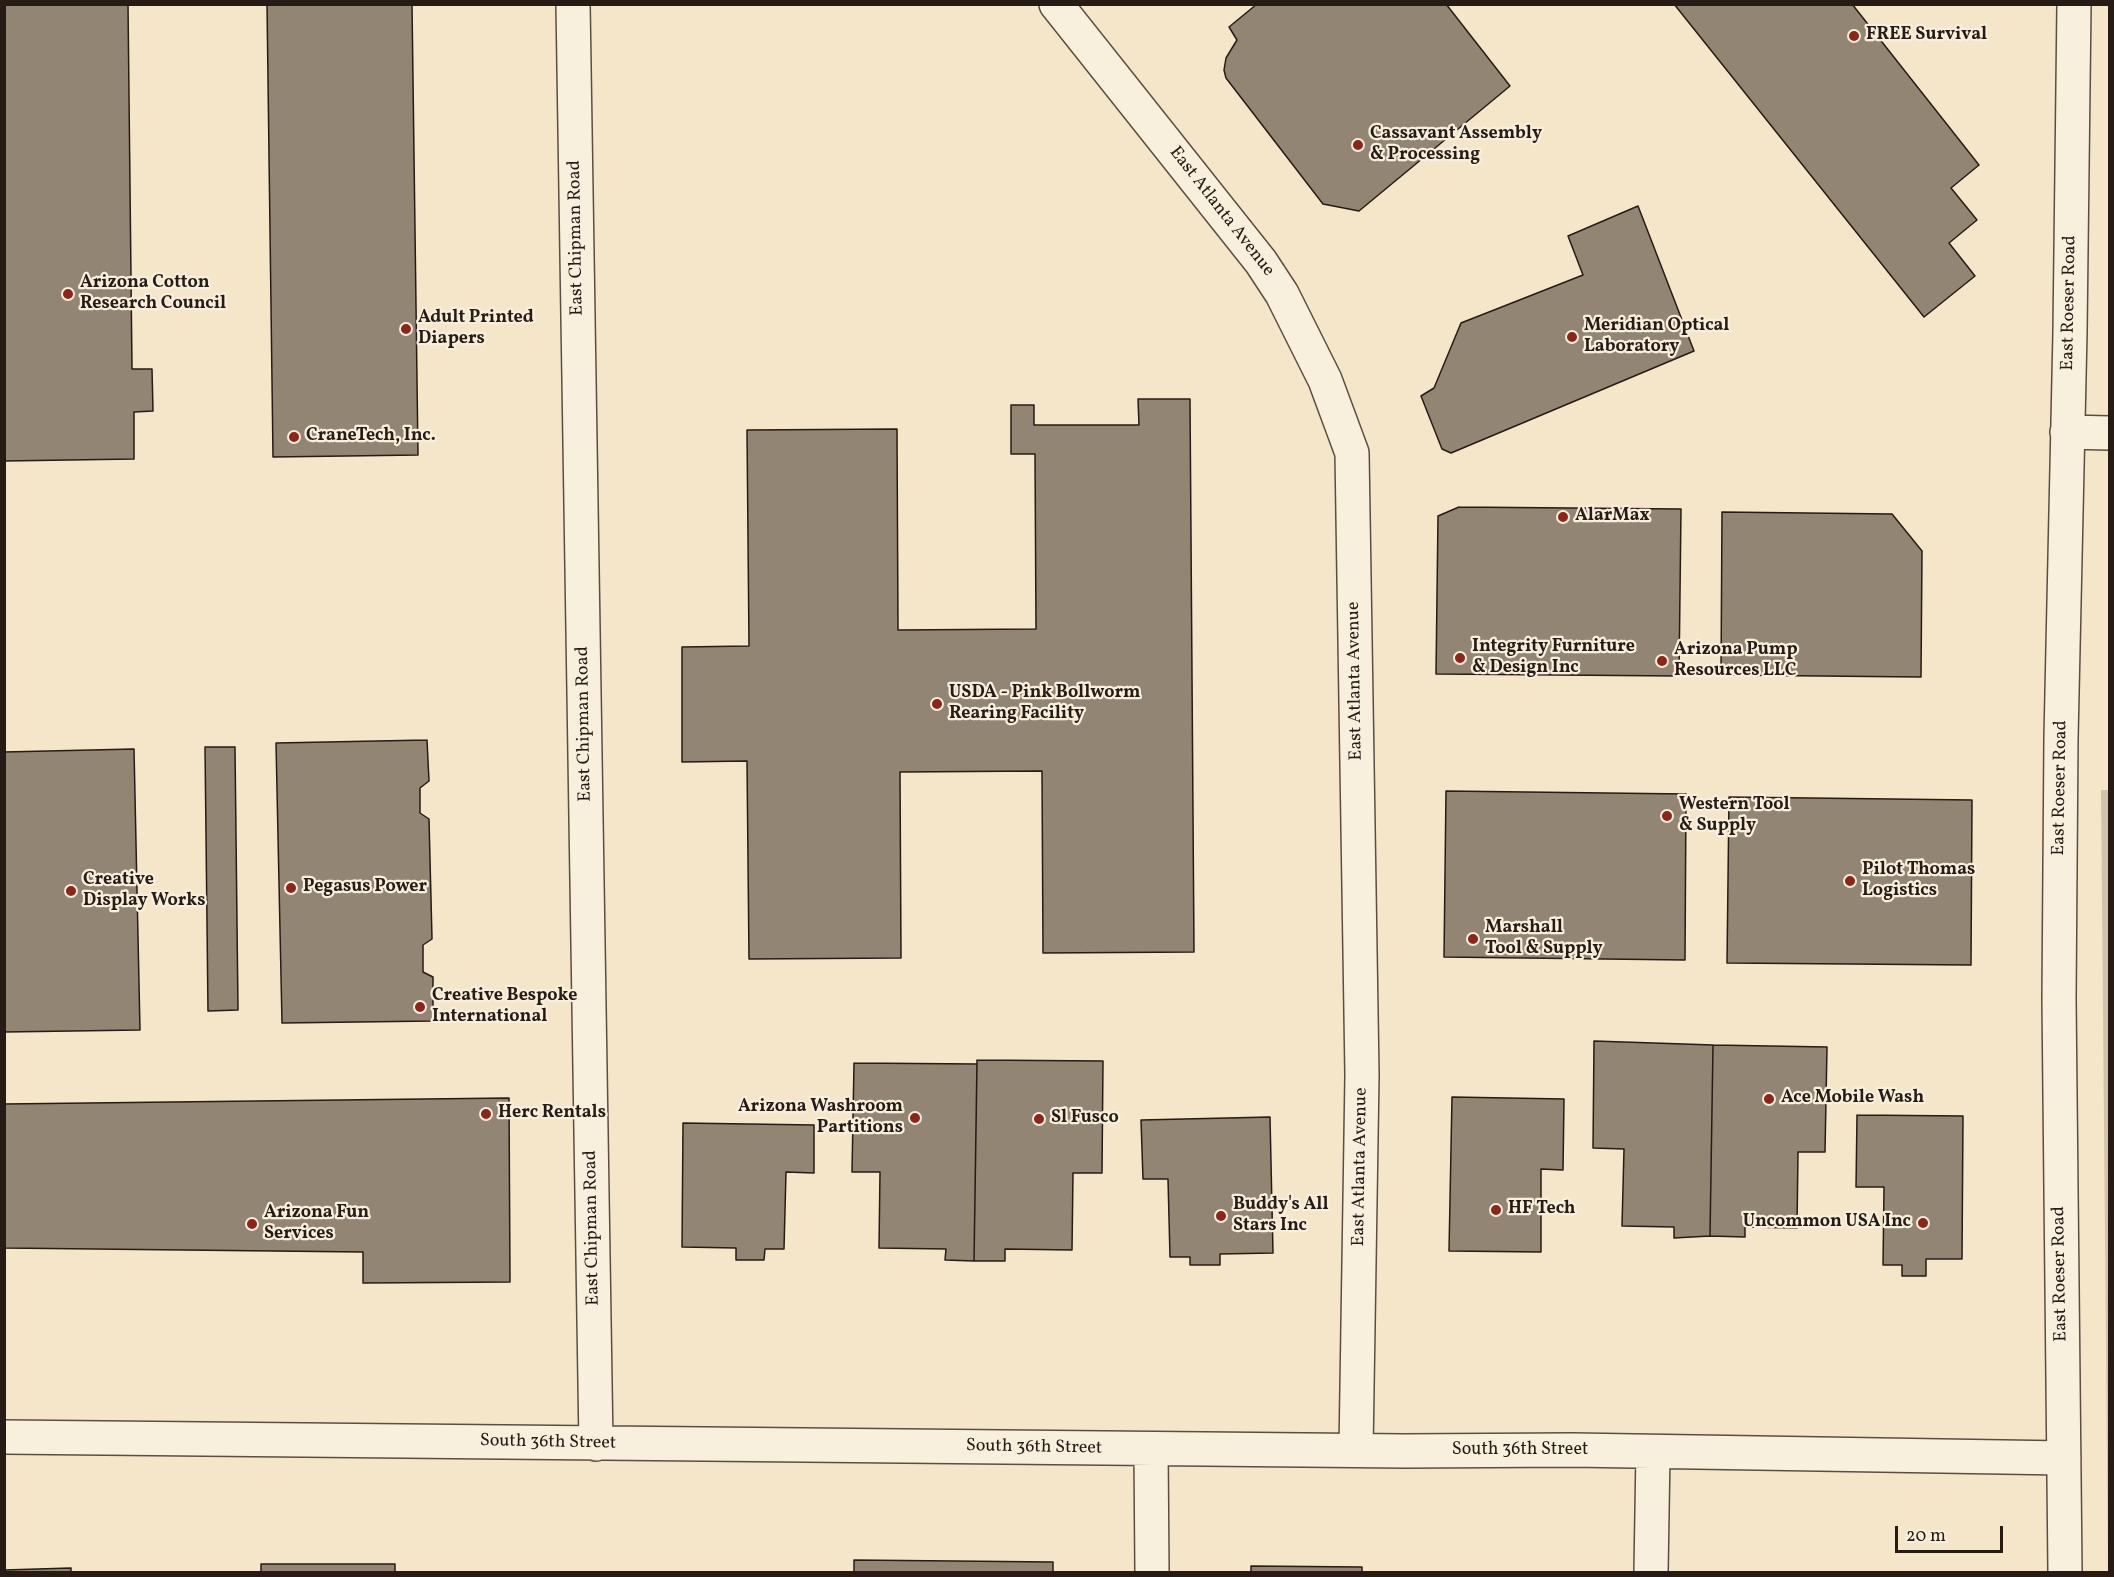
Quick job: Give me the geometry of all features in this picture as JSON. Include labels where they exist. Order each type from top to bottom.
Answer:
[{"type":"street","name":"East Chipman Road","points":[[573,4],[596,1444]]},
{"type":"street","name":"East Atlanta Avenue","points":[[1056,4],[1261,262],[1282,294],[1325,380],[1352,453],[1362,1075],[1356,1450]]},
{"type":"street","name":"East Roeser Road","points":[[2065,1572],[2059,987],[2074,4]]},
{"type":"street","points":[[2067,432],[2109,434]]},
{"type":"street","name":"South 36th Street","points":[[4,1437],[1653,1452],[2064,1458]]},
{"type":"street","points":[[1152,1449],[1152,1572]]},
{"type":"street","points":[[1651,1572],[1653,1452]]},
{"type":"shaded area","points":[[2101,790],[2110,790],[2109,1572],[2108,1572]]},
{"type":"building","name":"Arizona Cotton Research Council","points":[[4,4],[128,4],[132,369],[152,369],[153,411],[134,412],[134,459],[4,461]]},
{"type":"building","points":[[267,4],[412,4],[418,455],[273,457]]},
{"type":"building","name":"Cassavant Assembly & Processing","points":[[1257,4],[1446,4],[1510,86],[1359,211],[1323,204],[1226,78],[1224,70],[1226,58],[1237,40],[1229,27]]},
{"type":"building","points":[[1674,4],[1852,4],[1979,165],[1951,188],[1977,220],[1949,243],[1975,276],[1924,317]]},
{"type":"building","name":"Meridian Optical Laboratory","points":[[1638,206],[1694,351],[1451,453],[1442,449],[1421,396],[1434,388],[1461,323],[1583,275],[1568,236]]},
{"type":"building","name":"USDA - Pink Bollworm Rearing Facility","points":[[1138,399],[1190,399],[1194,952],[1043,953],[1042,771],[900,772],[901,958],[749,959],[747,761],[682,762],[682,647],[749,646],[747,430],[897,429],[898,630],[1036,629],[1035,454],[1011,454],[1011,405],[1034,405],[1034,425],[1139,425]]},
{"type":"building","points":[[1459,507],[1681,509],[1679,676],[1436,674],[1438,516]]},
{"type":"building","points":[[1722,512],[1892,514],[1922,551],[1921,677],[1721,675]]},
{"type":"building","points":[[427,740],[429,781],[420,788],[420,813],[429,819],[432,939],[423,945],[423,972],[433,977],[433,1021],[282,1023],[276,743]]},
{"type":"building","points":[[205,747],[235,747],[238,1010],[208,1011]]},
{"type":"building","name":"Creative Display Works","points":[[134,749],[140,1030],[4,1032],[4,752]]},
{"type":"building","points":[[1446,791],[1686,794],[1685,960],[1444,957]]},
{"type":"building","name":"Pilot Thomas Logistics","points":[[1729,797],[1972,800],[1971,965],[1727,963]]},
{"type":"building","points":[[1594,1041],[1713,1045],[1710,1236],[1674,1238],[1674,1227],[1622,1226],[1624,1149],[1593,1148]]},
{"type":"building","name":"Ace Mobile Wash","points":[[1713,1045],[1827,1047],[1825,1152],[1798,1152],[1797,1228],[1745,1227],[1745,1237],[1710,1236]]},
{"type":"building","name":"Sl Fusco","points":[[977,1060],[1103,1061],[1102,1173],[1073,1173],[1072,1250],[1005,1249],[1005,1261],[974,1261]]},
{"type":"building","name":"Arizona Washroom Partitions","points":[[854,1063],[977,1064],[974,1261],[945,1260],[946,1249],[879,1248],[880,1172],[852,1172]]},
{"type":"building","name":"HF Tech","points":[[1452,1097],[1564,1099],[1563,1170],[1541,1169],[1541,1252],[1449,1251]]},
{"type":"building","points":[[509,1098],[510,1282],[363,1283],[363,1252],[4,1248],[4,1104]]},
{"type":"building","name":"Uncommon USA Inc","points":[[1857,1115],[1963,1116],[1962,1259],[1926,1259],[1926,1276],[1902,1276],[1902,1265],[1883,1265],[1884,1187],[1856,1187]]},
{"type":"building","name":"Buddy's All Stars Inc","points":[[1270,1117],[1273,1253],[1220,1254],[1220,1265],[1190,1265],[1190,1257],[1170,1257],[1168,1179],[1143,1179],[1141,1120]]},
{"type":"building","points":[[683,1123],[814,1125],[814,1173],[786,1172],[784,1249],[765,1249],[764,1260],[736,1260],[736,1248],[682,1247]]},
{"type":"building","points":[[854,1560],[1053,1562],[1053,1572],[854,1572]]},
{"type":"building","points":[[261,1564],[395,1564],[395,1572],[261,1572]]},
{"type":"building","points":[[1251,1566],[1362,1567],[1362,1572],[1251,1572]]},
{"type":"building","points":[[71,1568],[71,1572],[4,1572],[4,1570]]},
{"type":"place","name":"FREE Survival","points":[[1854,36]]},
{"type":"place","name":"Cassavant Assembly & Processing","points":[[1358,145]]},
{"type":"place","name":"Arizona Cotton Research Council","points":[[68,294]]},
{"type":"place","name":"Adult Printed Diapers","points":[[406,329]]},
{"type":"place","name":"Meridian Optical Laboratory","points":[[1572,337]]},
{"type":"place","name":"CraneTech, Inc.","points":[[294,437]]},
{"type":"place","name":"AlarMax","points":[[1563,517]]},
{"type":"place","name":"Integrity Furniture & Design Inc","points":[[1460,658]]},
{"type":"place","name":"Arizona Pump Resources LLC","points":[[1662,661]]},
{"type":"place","name":"USDA - Pink Bollworm Rearing Facility","points":[[937,704]]},
{"type":"place","name":"Western Tool & Supply","points":[[1667,816]]},
{"type":"place","name":"Pilot Thomas Logistics","points":[[1850,881]]},
{"type":"place","name":"Pegasus Power","points":[[291,888]]},
{"type":"place","name":"Creative Display Works","points":[[71,891]]},
{"type":"place","name":"Marshall Tool & Supply","points":[[1473,939]]},
{"type":"place","name":"Creative Bespoke International","points":[[420,1007]]},
{"type":"place","name":"Ace Mobile Wash","points":[[1769,1099]]},
{"type":"place","name":"Herc Rentals","points":[[486,1114]]},
{"type":"place","name":"Arizona Washroom Partitions","points":[[915,1118]]},
{"type":"place","name":"Sl Fusco","points":[[1039,1119]]},
{"type":"place","name":"HF Tech","points":[[1496,1210]]},
{"type":"place","name":"Buddy's All Stars Inc","points":[[1221,1216]]},
{"type":"place","name":"Uncommon USA Inc","points":[[1923,1223]]},
{"type":"place","name":"Arizona Fun Services","points":[[252,1224]]}]
